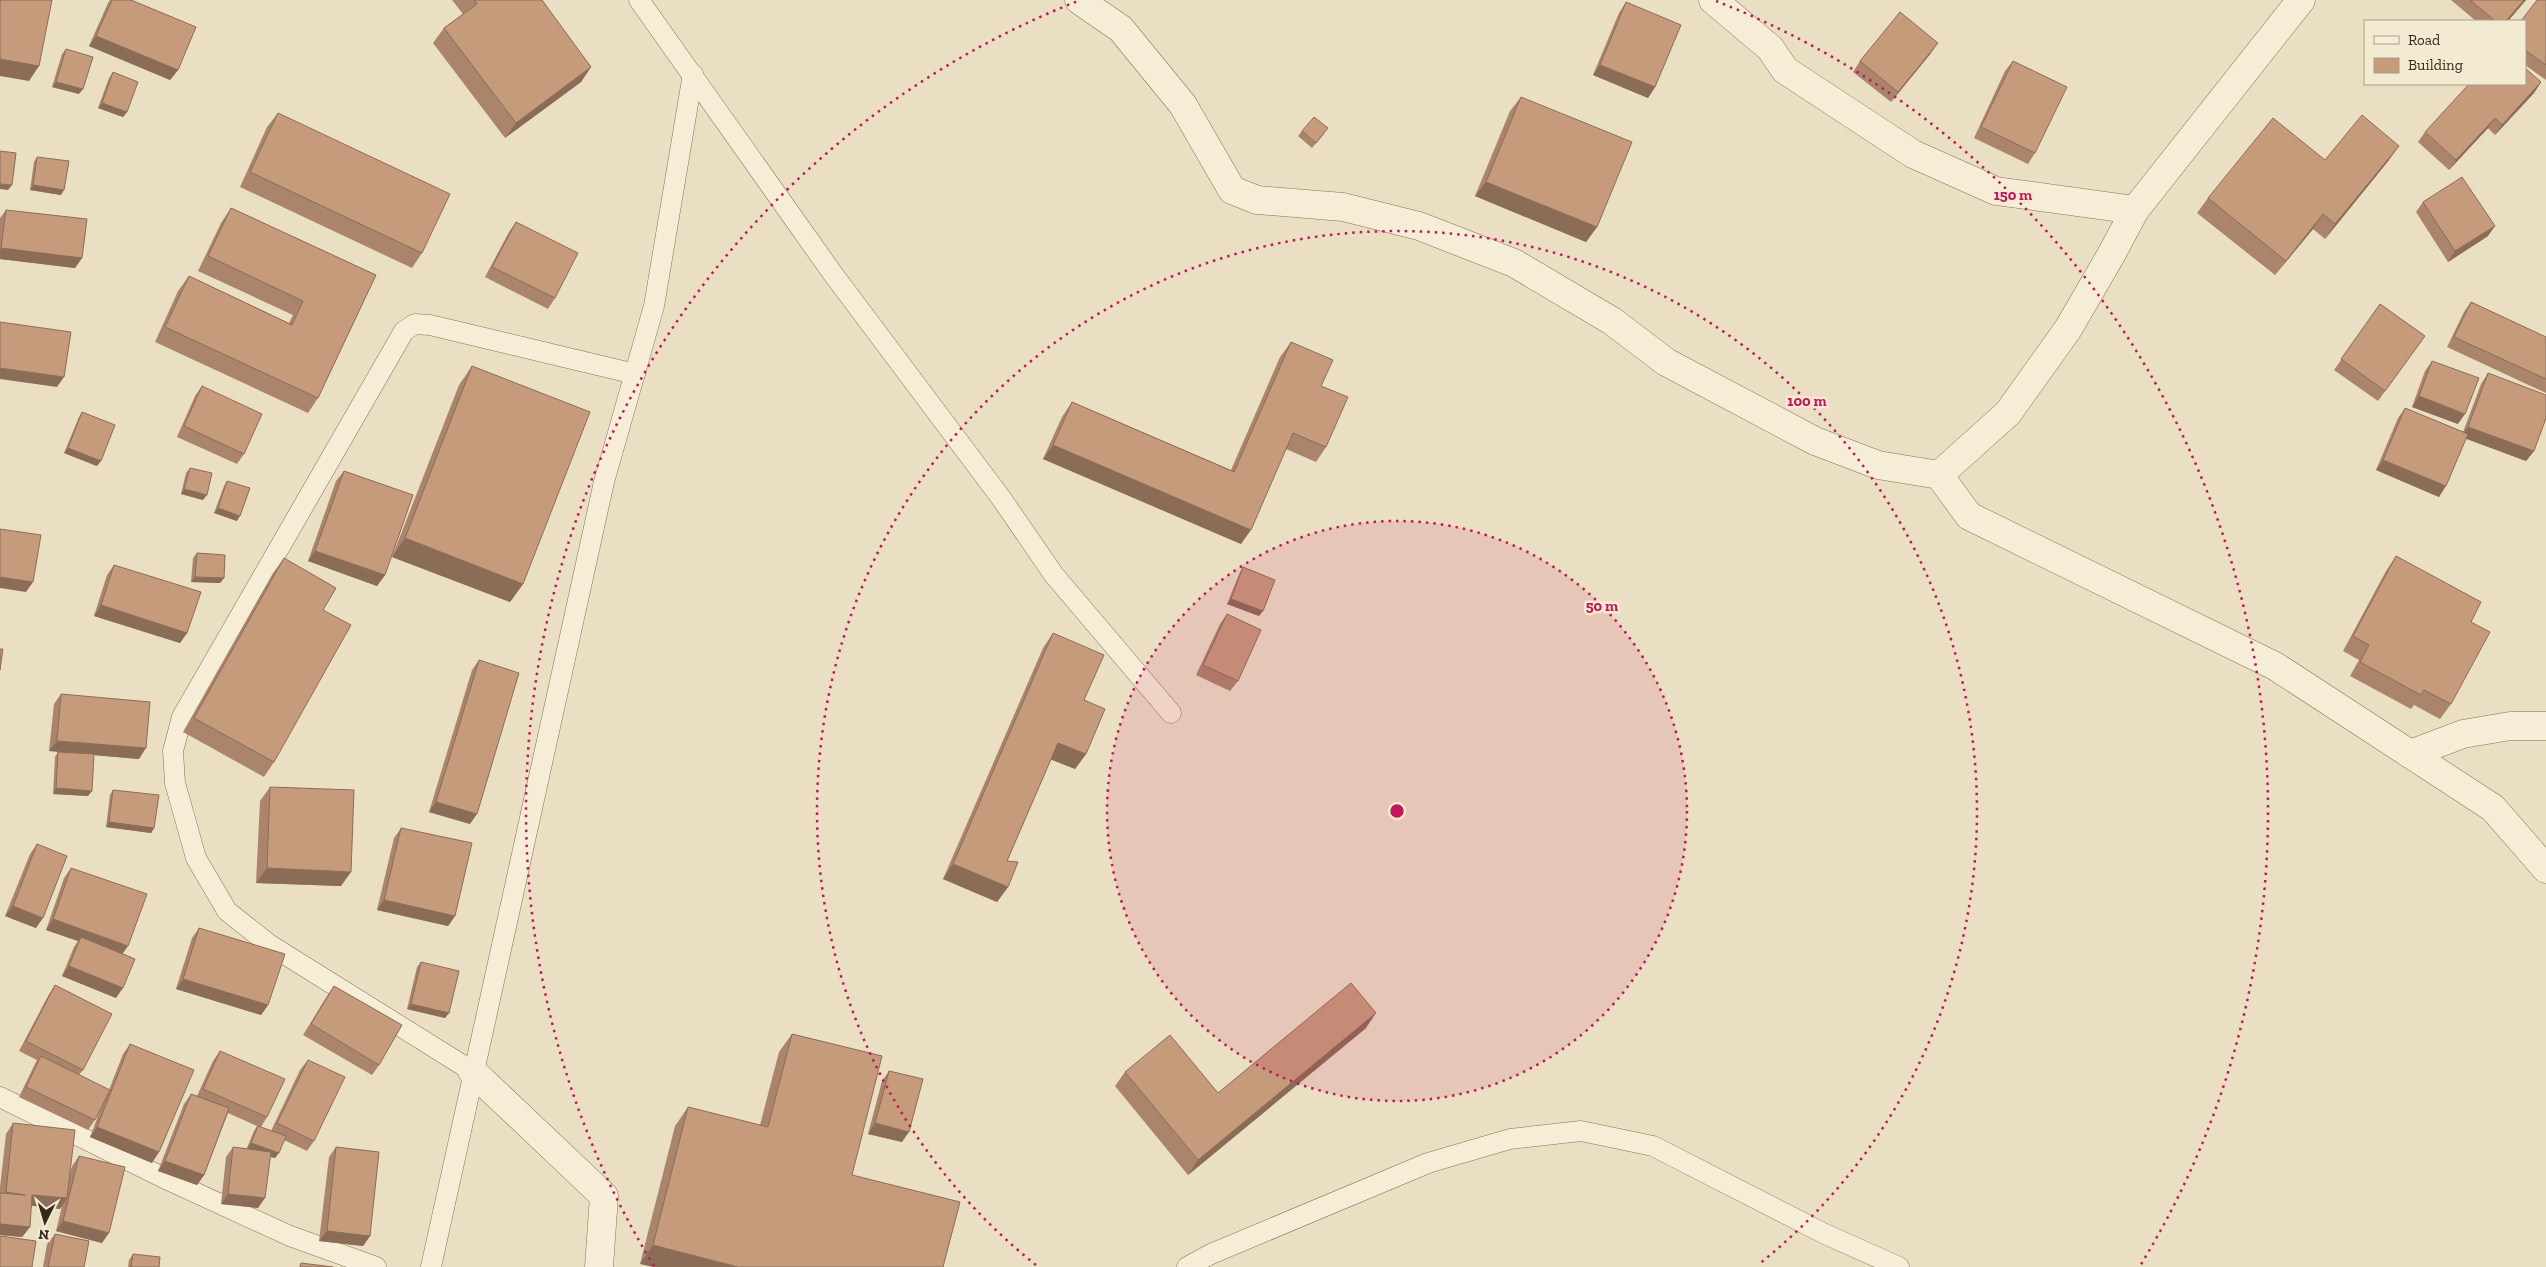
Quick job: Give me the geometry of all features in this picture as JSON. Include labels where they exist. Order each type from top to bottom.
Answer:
[{"type":"street","points":[[1080,0],[1121,30],[1183,105],[1232,190],[1257,200],[1343,208],[1419,226],[1514,263],[1612,321],[1666,362],[1815,441],[1878,465],[1939,475],[1969,516],[2275,666],[2493,808],[2546,869]]},
{"type":"street","points":[[1713,0],[1770,48],[1785,70],[1914,154],[1996,191],[2135,210]]},
{"type":"street","points":[[1939,475],[2008,413],[2068,329],[2135,210],[2301,0]]},
{"type":"street","points":[[2410,754],[2463,734],[2510,726],[2546,726]]},
{"type":"street","points":[[472,1071],[604,1196],[599,1267]]},
{"type":"lane","points":[[639,0],[833,274],[1001,498],[1054,574],[1171,713]]},
{"type":"lane","points":[[431,1267],[472,1071],[604,482],[654,306],[693,74]]},
{"type":"lane","points":[[472,1071],[270,945],[227,911],[196,858],[175,783],[173,751],[182,717],[404,331],[415,324],[430,325],[635,374]]},
{"type":"lane","points":[[0,1097],[168,1180],[290,1236],[376,1267]]},
{"type":"lane","points":[[1187,1267],[1211,1254],[1428,1163],[1510,1139],[1581,1131],[1652,1146],[1825,1234],[1899,1267]]},
{"type":"building","points":[[0,0],[52,0],[39,66],[0,59]]},
{"type":"building","points":[[112,0],[131,0],[196,27],[178,70],[96,36]]},
{"type":"building","points":[[474,0],[542,0],[591,67],[516,123],[444,28],[477,4]]},
{"type":"building","points":[[2470,0],[2524,0],[2507,20],[2494,20]]},
{"type":"building","points":[[2537,0],[2546,0],[2546,65],[2526,51],[2526,20],[2522,20]]},
{"type":"building","points":[[1626,2],[1681,25],[1655,87],[1600,65]]},
{"type":"building","points":[[1900,12],[1938,43],[1898,92],[1860,61]]},
{"type":"building","points":[[66,49],[93,57],[83,89],[56,82]]},
{"type":"building","points":[[2013,61],[2067,87],[2035,153],[1981,127]]},
{"type":"building","points":[[2526,69],[2541,82],[2502,125],[2495,118],[2456,160],[2425,132],[2468,85],[2526,85]]},
{"type":"building","points":[[113,72],[138,82],[127,112],[102,103]]},
{"type":"building","points":[[1521,97],[1632,142],[1597,227],[1486,182]]},
{"type":"building","points":[[278,113],[450,194],[422,253],[250,172]]},
{"type":"building","points":[[2362,115],[2399,146],[2335,224],[2323,214],[2286,261],[2208,198],[2273,118],[2325,160]]},
{"type":"building","points":[[1314,117],[1328,128],[1316,143],[1302,131]]},
{"type":"building","points":[[0,151],[16,153],[12,185],[0,184]]},
{"type":"building","points":[[37,157],[69,161],[64,190],[33,185]]},
{"type":"building","points":[[2462,177],[2495,226],[2455,251],[2423,202]]},
{"type":"building","points":[[231,208],[376,275],[318,398],[165,327],[189,276],[292,325],[303,301],[208,256]]},
{"type":"building","points":[[6,210],[87,219],[82,258],[1,248]]},
{"type":"building","points":[[516,222],[578,253],[555,298],[492,267]]},
{"type":"building","points":[[2471,302],[2546,337],[2546,379],[2454,337]]},
{"type":"building","points":[[2380,304],[2425,336],[2385,391],[2341,359]]},
{"type":"building","points":[[0,322],[71,332],[64,377],[0,368]]},
{"type":"building","points":[[1291,342],[1333,360],[1321,386],[1348,397],[1326,447],[1293,433],[1251,530],[1053,445],[1072,402],[1234,472]]},
{"type":"building","points":[[2432,361],[2479,378],[2465,414],[2419,396]]},
{"type":"building","points":[[472,366],[590,412],[523,584],[405,538]]},
{"type":"building","points":[[2488,373],[2546,395],[2546,418],[2534,451],[2468,427]]},
{"type":"building","points":[[202,386],[262,414],[244,454],[184,426]]},
{"type":"building","points":[[2405,408],[2468,434],[2446,486],[2383,460]]},
{"type":"building","points":[[82,412],[115,425],[101,461],[68,448]]},
{"type":"building","points":[[190,468],[212,473],[207,495],[184,489]]},
{"type":"building","points":[[344,471],[413,495],[385,575],[315,551]]},
{"type":"building","points":[[227,481],[250,488],[240,516],[218,508]]},
{"type":"building","points":[[0,529],[41,535],[33,582],[0,577]]},
{"type":"building","points":[[197,553],[225,555],[224,578],[195,577]]},
{"type":"building","points":[[2396,556],[2481,602],[2471,622],[2490,632],[2451,704],[2424,690],[2421,695],[2360,662],[2369,645],[2353,636]]},
{"type":"building","points":[[284,558],[336,588],[323,610],[351,625],[274,762],[194,718]]},
{"type":"building","points":[[114,565],[201,592],[187,633],[101,605]]},
{"type":"building","points":[[1243,567],[1275,580],[1263,611],[1231,599]]},
{"type":"building","points":[[1227,614],[1261,630],[1238,681],[1203,665]]},
{"type":"building","points":[[1053,633],[1104,655],[1084,700],[1105,709],[1086,754],[1058,743],[1007,861],[1018,862],[1008,887],[953,864]]},
{"type":"building","points":[[0,649],[3,649],[0,670]]},
{"type":"building","points":[[479,660],[519,673],[477,814],[436,802]]},
{"type":"building","points":[[61,694],[150,702],[146,748],[57,741]]},
{"type":"building","points":[[58,752],[94,754],[92,791],[56,788]]},
{"type":"building","points":[[270,787],[354,790],[351,872],[267,868]]},
{"type":"building","points":[[113,790],[159,795],[154,828],[109,822]]},
{"type":"building","points":[[401,828],[472,843],[455,916],[384,900]]},
{"type":"building","points":[[37,844],[67,856],[43,918],[13,906]]},
{"type":"building","points":[[71,868],[147,894],[128,946],[53,919]]},
{"type":"building","points":[[199,928],[285,954],[268,1005],[183,979]]},
{"type":"building","points":[[81,937],[135,959],[123,988],[69,966]]},
{"type":"building","points":[[421,962],[459,971],[449,1013],[411,1004]]},
{"type":"building","points":[[1351,983],[1376,1013],[1198,1160],[1125,1072],[1170,1035],[1218,1093]]},
{"type":"building","points":[[55,985],[112,1014],[83,1070],[26,1041]]},
{"type":"building","points":[[334,986],[402,1025],[379,1065],[311,1024]]},
{"type":"building","points":[[792,1034],[882,1056],[852,1175],[960,1202],[943,1267],[738,1267],[653,1245],[688,1107],[768,1127]]},
{"type":"building","points":[[130,1044],[194,1070],[159,1152],[97,1127]]},
{"type":"building","points":[[220,1051],[285,1079],[267,1117],[203,1089]]},
{"type":"building","points":[[41,1056],[110,1090],[95,1120],[26,1087]]},
{"type":"building","points":[[308,1060],[345,1077],[314,1141],[277,1123]]},
{"type":"building","points":[[889,1071],[923,1079],[909,1132],[875,1123]]},
{"type":"building","points":[[191,1094],[229,1108],[204,1175],[165,1161]]},
{"type":"building","points":[[13,1123],[75,1130],[67,1198],[32,1195],[30,1227],[0,1224],[0,1193],[25,1195],[6,1192]]},
{"type":"building","points":[[258,1126],[286,1136],[279,1153],[251,1143]]},
{"type":"building","points":[[233,1147],[271,1152],[265,1198],[228,1194]]},
{"type":"building","points":[[336,1147],[379,1152],[370,1236],[327,1231]]},
{"type":"building","points":[[79,1156],[125,1167],[109,1233],[63,1221]]},
{"type":"building","points":[[55,1234],[89,1241],[84,1267],[48,1267]]},
{"type":"building","points":[[0,1236],[36,1241],[32,1267],[0,1267]]},
{"type":"building","points":[[133,1254],[160,1257],[159,1267],[131,1267]]},
{"type":"building","points":[[301,1263],[333,1267],[300,1267]]}]
